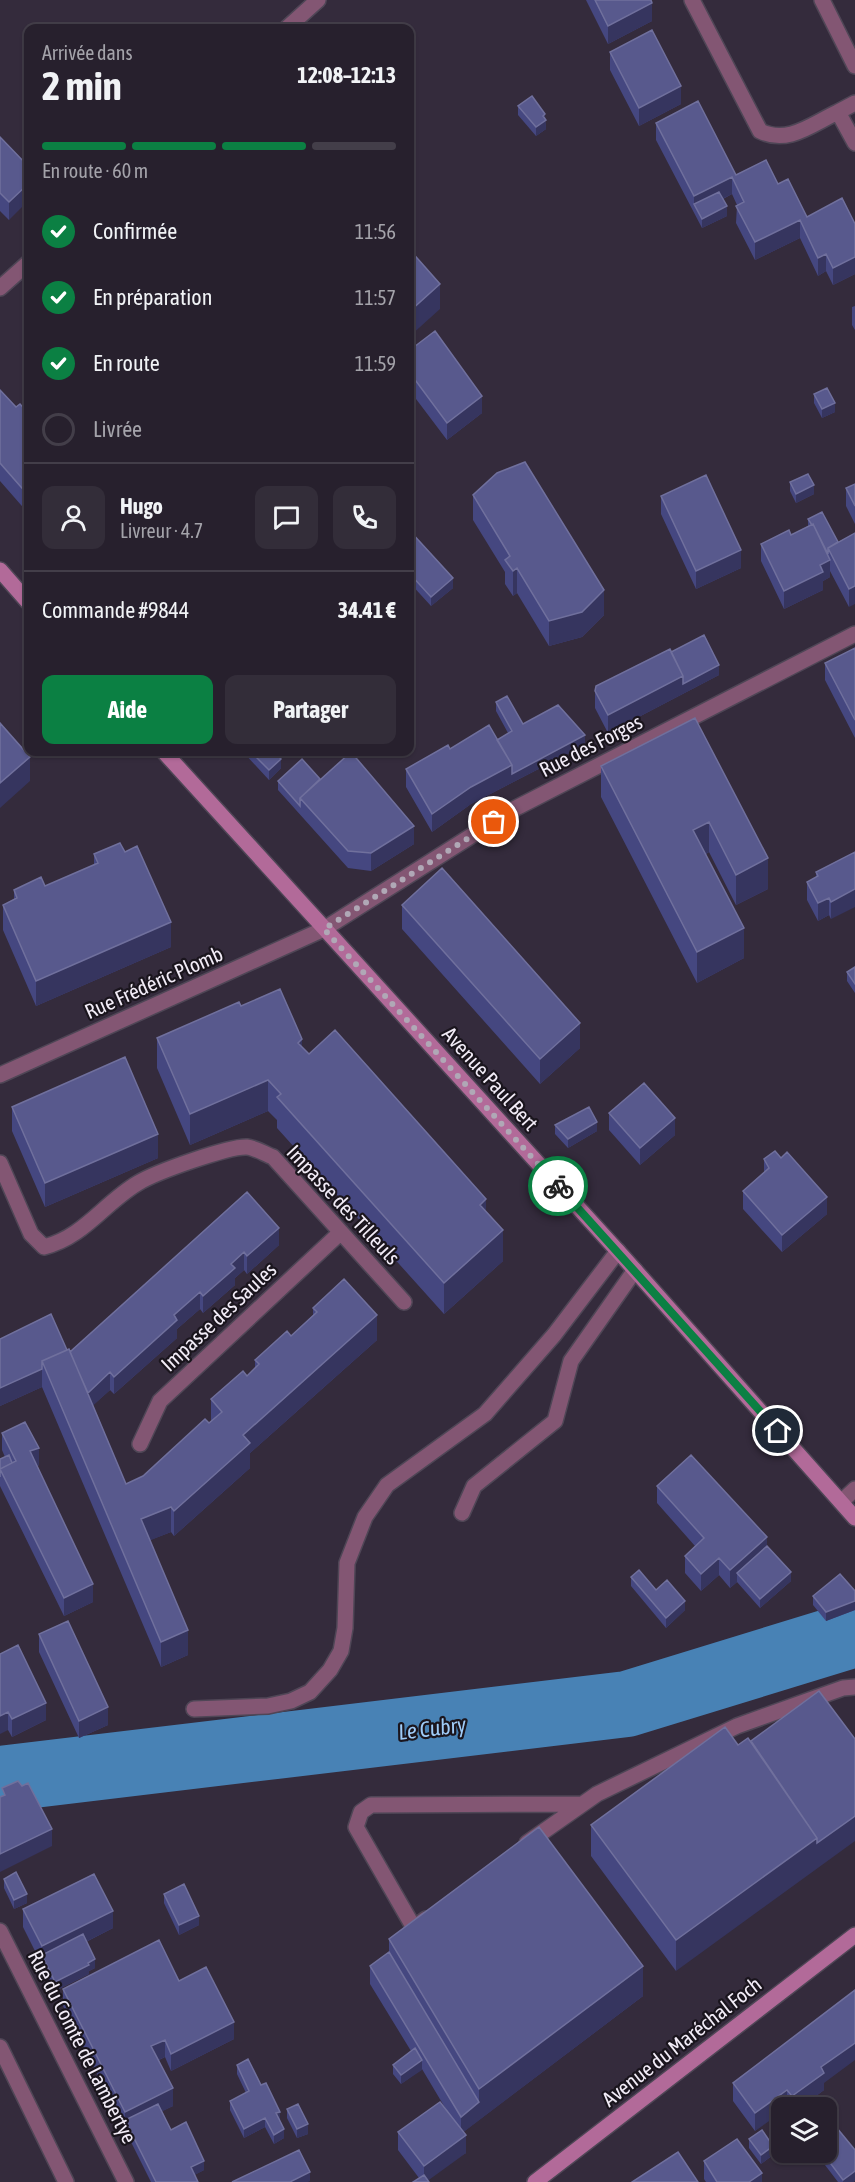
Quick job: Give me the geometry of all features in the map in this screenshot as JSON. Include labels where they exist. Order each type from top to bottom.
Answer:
[{"type":"main road","points":[[0,570],[24,597]]},
{"type":"main road","name":"Avenue Paul Bert","points":[[168,756],[576,1204],[855,1518]]},
{"type":"main road","name":"Avenue du Maréchal Foch","points":[[535,2182],[855,1935]]},
{"type":"street","points":[[291,24],[318,0]]},
{"type":"street","points":[[692,0],[760,131],[773,138],[784,138],[855,103]]},
{"type":"street","points":[[822,0],[855,66]]},
{"type":"street","points":[[837,112],[855,143]]},
{"type":"street","points":[[0,288],[24,267]]},
{"type":"street","name":"Rue des Forges","points":[[324,929],[512,810],[855,634]]},
{"type":"street","name":"Rue Frédéric Plomb","points":[[0,1075],[324,929]]},
{"type":"street","name":"Impasse des Tilleuls","points":[[0,1162],[31,1234],[44,1247],[75,1234],[138,1183],[227,1149],[248,1147],[273,1157],[404,1302]]},
{"type":"street","name":"Impasse des Saules","points":[[140,1444],[160,1401],[341,1232]]},
{"type":"street","points":[[194,1709],[268,1706],[291,1701],[310,1692],[330,1670],[341,1652],[345,1628],[347,1563],[365,1517],[387,1485],[485,1414],[621,1255]]},
{"type":"street","points":[[462,1514],[474,1486],[555,1421],[571,1361],[635,1270]]},
{"type":"street","points":[[841,1502],[855,1489]]},
{"type":"street","points":[[517,1851],[597,1794],[737,1726],[843,1688],[855,1687]]},
{"type":"street","points":[[442,1907],[414,1928],[356,1827],[361,1812],[371,1804],[581,1804]]},
{"type":"street","name":"Rue du Comte de Lambertye","points":[[0,1931],[126,2182]]},
{"type":"street","points":[[0,2047],[66,2182]]},
{"type":"building","points":[[595,0],[651,0],[652,3],[608,26]]},
{"type":"building","points":[[652,30],[681,86],[639,108],[610,52]]},
{"type":"building","points":[[532,96],[545,114],[543,116],[546,120],[536,127],[518,106]]},
{"type":"building","points":[[698,101],[736,175],[766,160],[778,184],[788,179],[807,217],[842,198],[855,224],[855,257],[833,268],[826,254],[818,258],[800,220],[755,242],[736,206],[744,202],[732,177],[694,196],[656,123]]},
{"type":"building","points":[[0,137],[24,162],[24,188],[9,202],[0,193]]},
{"type":"building","points":[[719,192],[727,206],[702,219],[694,204]]},
{"type":"building","points":[[414,255],[440,284],[414,307]]},
{"type":"building","points":[[435,331],[482,396],[447,423],[414,378],[414,347]]},
{"type":"building","points":[[827,388],[835,403],[822,409],[814,394]]},
{"type":"building","points":[[0,390],[16,407],[20,404],[24,408],[24,490],[0,463]]},
{"type":"building","points":[[525,462],[604,590],[582,612],[549,621],[517,568],[513,571],[505,560],[510,556],[473,495],[497,473]]},
{"type":"building","points":[[808,474],[814,485],[796,494],[790,482]]},
{"type":"building","points":[[706,475],[741,550],[696,571],[661,496]]},
{"type":"building","points":[[855,484],[855,506],[846,488]]},
{"type":"building","points":[[822,512],[838,542],[828,548],[828,554],[813,524],[808,519]]},
{"type":"building","points":[[813,524],[830,560],[820,565],[823,572],[784,591],[761,544],[789,530],[791,535]]},
{"type":"building","points":[[855,533],[855,586],[849,589],[828,548]]},
{"type":"building","points":[[414,535],[453,578],[431,597],[414,578]]},
{"type":"building","points":[[704,635],[719,665],[683,684],[683,676],[671,652]]},
{"type":"building","points":[[855,648],[855,720],[825,663]]},
{"type":"building","points":[[670,649],[683,676],[608,715],[595,691],[596,686]]},
{"type":"building","points":[[507,696],[523,724],[558,705],[585,735],[512,774],[512,765],[497,740],[512,731],[496,702]]},
{"type":"building","points":[[695,718],[768,858],[736,875],[709,822],[693,830],[744,928],[697,952],[601,766]]},
{"type":"building","points":[[0,723],[24,750],[24,756],[30,757],[0,783]]},
{"type":"building","points":[[489,725],[512,765],[471,787],[432,814],[406,769],[448,745],[450,749]]},
{"type":"building","points":[[255,756],[278,756],[281,759],[269,770]]},
{"type":"building","points":[[347,756],[354,756],[414,826],[371,853],[348,851],[300,798]]},
{"type":"building","points":[[302,759],[320,779],[300,798],[300,806],[278,781]]},
{"type":"building","points":[[120,843],[125,852],[137,846],[171,922],[36,981],[3,905],[17,898],[14,890],[41,877],[45,886],[98,863],[94,854]]},
{"type":"building","points":[[855,852],[855,889],[831,902],[829,898],[818,903],[807,882],[818,876],[816,872]]},
{"type":"building","points":[[442,868],[580,1023],[540,1059],[402,905]]},
{"type":"building","points":[[855,967],[855,984],[847,972]]},
{"type":"building","points":[[280,989],[302,1039],[298,1043],[309,1054],[335,1030],[486,1199],[480,1205],[503,1230],[444,1283],[277,1097],[281,1094],[268,1080],[190,1114],[157,1038],[239,1002],[241,1006]]},
{"type":"building","points":[[125,1057],[158,1134],[45,1183],[12,1107]]},
{"type":"building","points":[[644,1083],[675,1118],[640,1148],[609,1113]]},
{"type":"building","points":[[589,1107],[597,1122],[568,1139],[555,1125]]},
{"type":"building","points":[[775,1151],[781,1158],[787,1152],[827,1197],[782,1235],[743,1191],[769,1168],[764,1159]]},
{"type":"building","points":[[247,1192],[279,1228],[247,1256],[244,1252],[231,1264],[235,1268],[203,1296],[200,1292],[174,1315],[177,1320],[114,1377],[110,1372],[88,1393],[70,1352]]},
{"type":"building","points":[[344,1279],[377,1315],[243,1435],[250,1443],[174,1511],[171,1507],[141,1519],[188,1630],[161,1642],[42,1361],[69,1349],[126,1484],[143,1476],[205,1419],[209,1423],[222,1412],[211,1399],[243,1371],[247,1376],[259,1364],[255,1360],[287,1331],[291,1336],[317,1312],[313,1308]]},
{"type":"building","points":[[51,1314],[67,1350],[42,1361],[42,1369],[0,1388],[0,1339]]},
{"type":"building","points":[[25,1422],[39,1448],[30,1451],[93,1584],[64,1598],[0,1469],[16,1461],[2,1433]]},
{"type":"building","points":[[9,1455],[12,1463],[0,1469],[0,1459]]},
{"type":"building","points":[[691,1455],[767,1537],[730,1570],[719,1558],[701,1574],[685,1556],[704,1538],[657,1486]]},
{"type":"building","points":[[767,1546],[791,1572],[760,1599],[737,1573]]},
{"type":"building","points":[[639,1570],[656,1590],[667,1580],[685,1601],[666,1618],[631,1577]]},
{"type":"building","points":[[840,1574],[855,1591],[855,1601],[826,1612],[813,1596]]},
{"type":"building","points":[[68,1621],[108,1707],[79,1721],[39,1634]]},
{"type":"building","points":[[18,1645],[46,1703],[12,1719],[8,1712],[0,1716],[0,1654]]},
{"type":"building","points":[[819,1691],[855,1739],[855,1816],[817,1843],[817,1838],[751,1741]]},
{"type":"building","points":[[725,1727],[738,1745],[748,1738],[817,1838],[676,1940],[591,1825]]},
{"type":"building","points":[[18,1781],[22,1786],[28,1783],[52,1829],[0,1854],[0,1797],[5,1795],[2,1788]]},
{"type":"building","points":[[539,1827],[643,1966],[479,2089],[389,1939]]},
{"type":"building","points":[[16,1872],[27,1894],[14,1900],[4,1879]]},
{"type":"building","points":[[94,1874],[113,1911],[42,1946],[23,1909]]},
{"type":"building","points":[[184,1884],[199,1916],[179,1925],[164,1894]]},
{"type":"building","points":[[83,1934],[95,1959],[88,1963],[89,1965],[55,1982],[42,1955]]},
{"type":"building","points":[[159,1940],[179,1981],[206,1967],[234,2022],[171,2054],[165,2040],[151,2046],[173,2088],[125,2112],[63,1989]]},
{"type":"building","points":[[389,1952],[479,2102],[461,2117],[370,1966]]},
{"type":"building","points":[[855,1990],[855,2043],[821,2067],[824,2073],[792,2096],[787,2090],[777,2097],[771,2097],[771,2102],[755,2113],[733,2083]]},
{"type":"building","points":[[415,2048],[422,2060],[401,2075],[393,2065]]},
{"type":"building","points":[[248,2059],[261,2085],[266,2083],[280,2112],[276,2113],[284,2129],[274,2135],[265,2118],[244,2129],[230,2101],[249,2091],[237,2065]]},
{"type":"building","points":[[440,2102],[466,2135],[424,2166],[398,2132]]},
{"type":"building","points":[[158,2104],[171,2130],[186,2122],[204,2161],[191,2167],[198,2182],[156,2182],[125,2120]]},
{"type":"building","points":[[298,2104],[308,2124],[297,2129],[287,2109]]},
{"type":"building","points":[[837,2128],[855,2150],[855,2171],[843,2180],[830,2163],[837,2163]]},
{"type":"building","points":[[762,2130],[771,2143],[771,2148],[761,2155],[749,2139]]},
{"type":"building","points":[[737,2139],[762,2173],[749,2182],[717,2182],[704,2161]]},
{"type":"building","points":[[299,2150],[310,2172],[290,2182],[232,2182]]},
{"type":"building","points":[[678,2152],[698,2182],[632,2182]]},
{"type":"building","points":[[424,2175],[429,2182],[413,2182]]},
{"type":"waterway","name":"Le Cubry","points":[[0,1779],[627,1704],[855,1634]]},
{"type":"way so far","points":[[494,822],[324,929],[558,1186]]},
{"type":"route","points":[[558,1186],[778,1431]]}]
